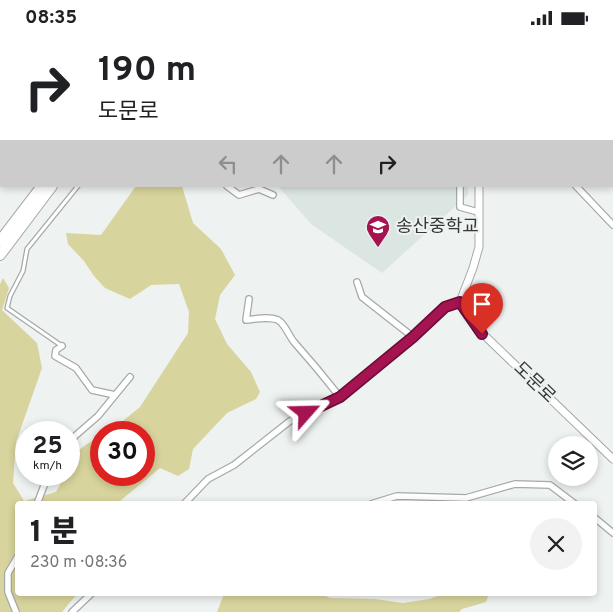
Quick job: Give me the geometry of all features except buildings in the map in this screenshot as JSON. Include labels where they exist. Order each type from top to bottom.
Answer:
[{"type":"highway","points":[[0,241],[41,187]]},
{"type":"highway","points":[[0,255],[51,187]]},
{"type":"street","points":[[228,187],[239,195],[259,189],[273,195]]},
{"type":"street","points":[[460,187],[460,207],[478,213]]},
{"type":"street","points":[[187,501],[208,479],[234,465],[290,421],[340,397],[413,337],[445,307],[460,302],[473,269],[479,247],[479,187]]},
{"type":"street","points":[[577,187],[613,225]]},
{"type":"street","points":[[357,282],[362,297],[413,337]]},
{"type":"street","points":[[249,299],[246,320],[270,318],[282,324],[340,397]]},
{"type":"street","name":"도문로","points":[[460,302],[482,334],[613,459]]},
{"type":"street","points":[[62,346],[56,350],[55,356],[76,368],[92,390],[115,395]]},
{"type":"street","points":[[80,432],[98,416],[130,377]]},
{"type":"street","points":[[380,501],[397,495],[466,498],[515,484],[550,485],[571,501]]},
{"type":"street","points":[[38,501],[44,486]]},
{"type":"street","points":[[597,520],[613,533]]},
{"type":"street","points":[[15,561],[8,573],[8,592],[16,612]]},
{"type":"street","points":[[72,612],[89,596]]},
{"type":"lane","points":[[62,346],[7,308],[10,296],[23,271],[27,249],[77,187]]},
{"type":"shaded area","points":[[135,187],[182,187],[193,223],[221,249],[235,275],[220,295],[215,319],[227,344],[251,372],[260,392],[256,399],[227,413],[193,449],[189,469],[178,476],[160,468],[155,472],[155,421],[123,421],[140,407],[188,333],[189,312],[179,284],[151,285],[130,299],[105,288],[68,244],[66,233],[101,235]]},
{"type":"shaded area","name":"송산중학교","points":[[279,187],[468,187],[468,195],[382,273],[311,224]]},
{"type":"shaded area","points":[[3,278],[9,288],[2,310],[37,343],[42,368],[23,421],[15,421],[13,483],[24,501],[15,501],[15,596],[75,596],[62,612],[0,612],[0,284]]},
{"type":"shaded area","points":[[90,443],[90,486],[138,486],[120,501],[24,501],[56,492],[59,486],[80,486],[80,450]]},
{"type":"shaded area","points":[[223,596],[326,596],[330,598],[375,599],[403,603],[438,596],[488,596],[486,602],[462,609],[459,612],[217,612]]},
{"type":"place","name":"송산중학교","points":[[378,248]]},
{"type":"route","points":[[306,413],[340,397],[413,337],[445,307],[460,302],[482,334]]}]
